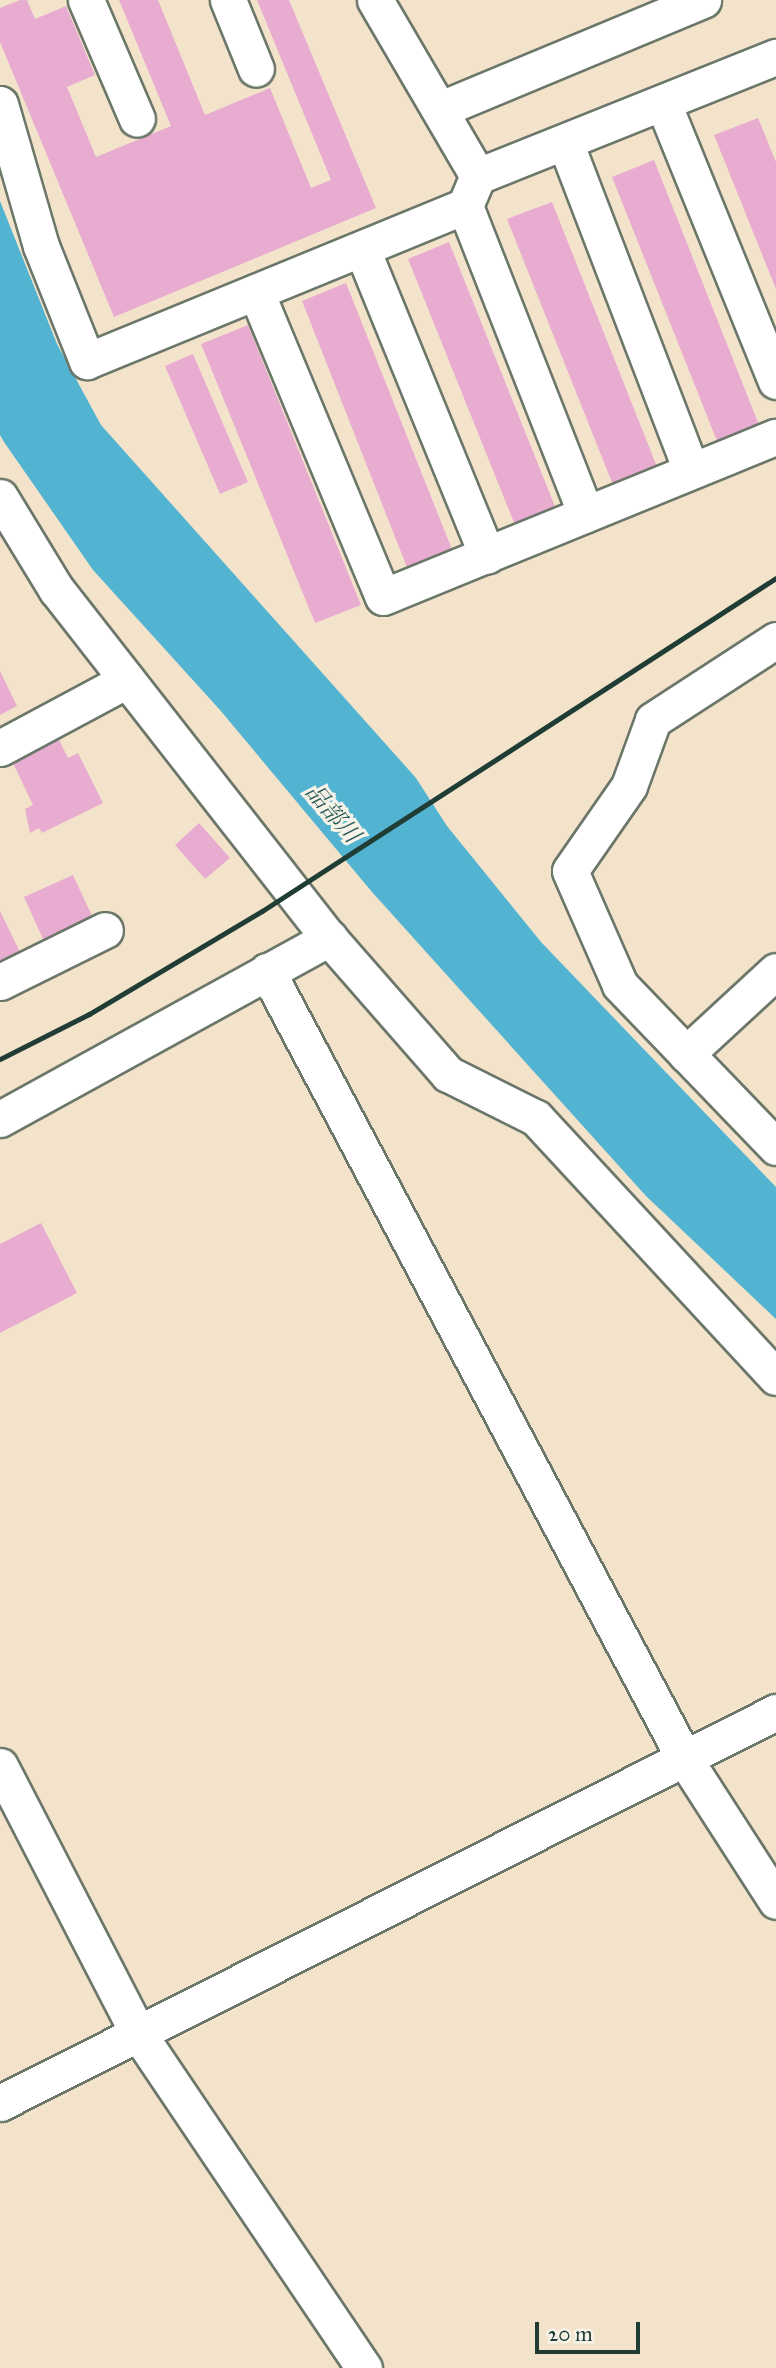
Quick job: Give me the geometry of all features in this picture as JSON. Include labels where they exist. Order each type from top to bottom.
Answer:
[{"type":"street","points":[[86,0],[136,119]]},
{"type":"street","points":[[228,0],[256,69]]},
{"type":"street","points":[[375,0],[441,109],[586,514]]},
{"type":"street","points":[[441,109],[704,0]]},
{"type":"street","points":[[0,104],[41,246],[88,361],[362,249],[565,142],[663,103],[773,68]]},
{"type":"street","points":[[663,103],[776,381]]},
{"type":"street","points":[[565,142],[691,471]]},
{"type":"street","points":[[362,249],[487,555]]},
{"type":"street","points":[[256,292],[383,597],[776,437]]},
{"type":"street","points":[[0,497],[56,589],[328,937],[448,1074],[536,1118],[776,1377]]},
{"type":"street","points":[[776,640],[653,720],[629,786],[569,871],[620,985],[776,1147]]},
{"type":"street","points":[[0,748],[127,680]]},
{"type":"street","points":[[0,982],[105,930]]},
{"type":"street","points":[[0,1119],[328,937]]},
{"type":"street","points":[[267,971],[684,1758],[776,1902]]},
{"type":"street","points":[[686,1054],[776,971]]},
{"type":"street","points":[[0,2103],[776,1712]]},
{"type":"street","points":[[0,1766],[138,2033],[364,2368]]},
{"type":"water","name":"品部川","points":[[0,201],[57,344],[101,425],[416,778],[447,826],[541,942],[776,1187],[776,1319],[646,1196],[372,892],[220,710],[93,570],[4,442],[0,435]]},
{"type":"building","points":[[27,0],[35,19],[66,6],[95,75],[67,87],[96,157],[171,126],[119,0],[158,0],[205,115],[270,88],[311,188],[331,180],[257,0],[289,0],[376,208],[114,317],[0,42],[0,8]]},
{"type":"building","points":[[758,118],[776,162],[776,289],[714,135]]},
{"type":"building","points":[[654,160],[763,435],[721,451],[612,177]]},
{"type":"building","points":[[552,202],[661,477],[617,495],[507,219]]},
{"type":"building","points":[[449,242],[560,519],[519,535],[408,259]]},
{"type":"building","points":[[346,283],[457,562],[412,580],[302,301]]},
{"type":"building","points":[[248,325],[361,605],[315,623],[201,344]]},
{"type":"building","points":[[193,354],[248,482],[220,494],[165,366]]},
{"type":"building","points":[[0,671],[17,706],[0,715]]},
{"type":"building","points":[[58,738],[68,758],[78,753],[103,803],[42,833],[39,828],[30,833],[25,809],[33,805],[12,761]]},
{"type":"building","points":[[199,823],[230,858],[205,879],[175,845]]},
{"type":"building","points":[[73,875],[92,916],[43,939],[24,897]]},
{"type":"building","points":[[0,911],[21,954],[0,965]]},
{"type":"building","points":[[41,1223],[77,1293],[0,1333],[0,1244]]},
{"type":"railway","points":[[0,1059],[89,1014],[262,911],[776,578]]}]
